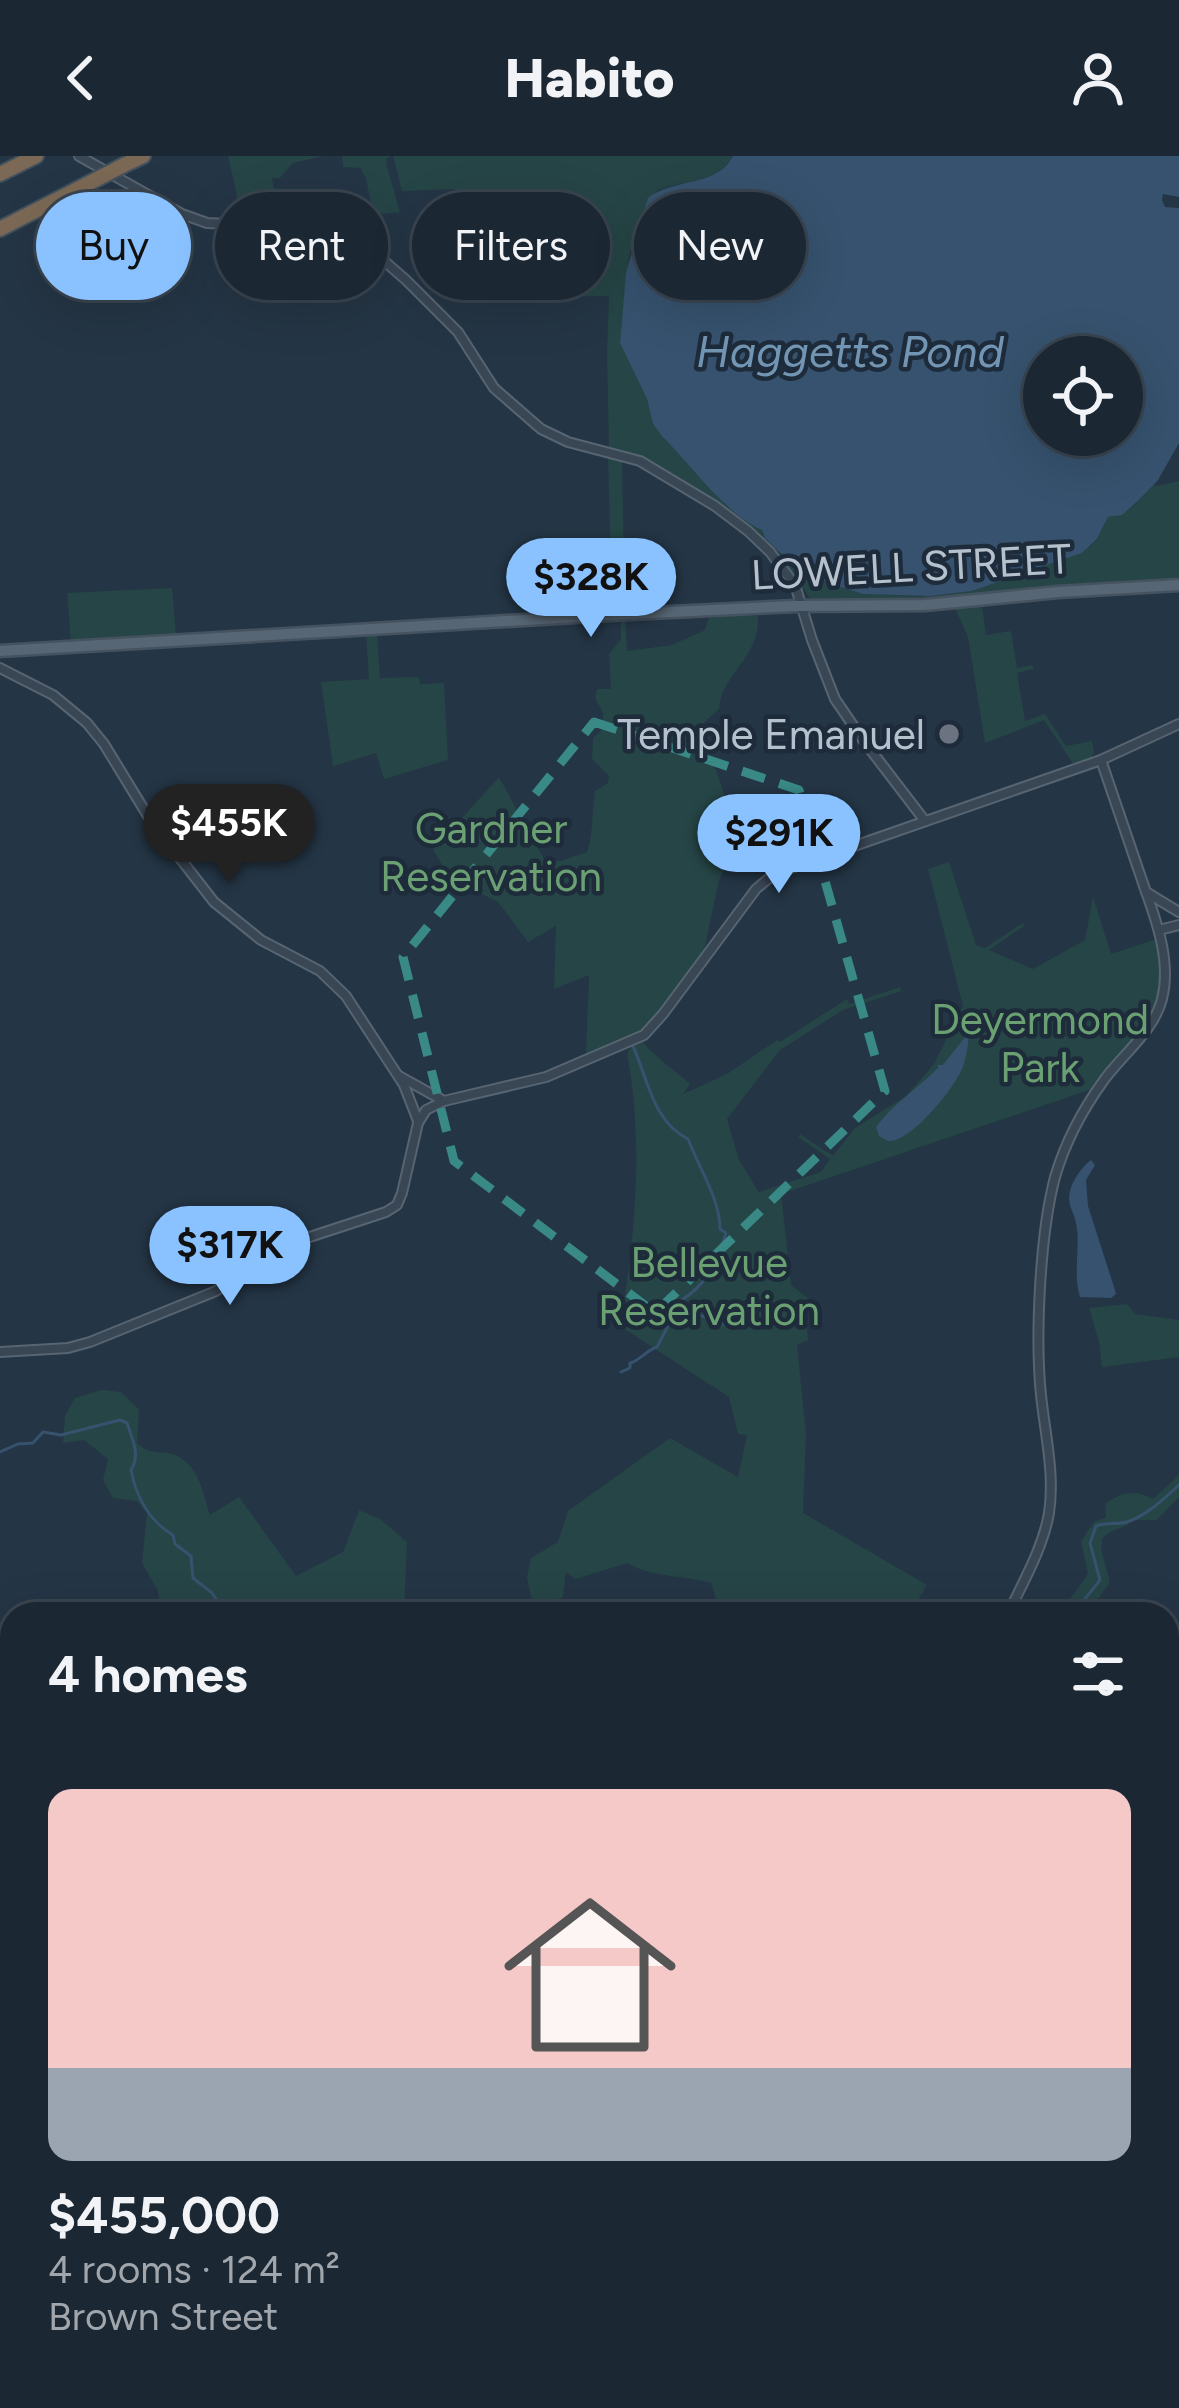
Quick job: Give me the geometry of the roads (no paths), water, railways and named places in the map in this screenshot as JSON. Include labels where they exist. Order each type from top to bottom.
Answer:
[{"type":"highway","points":[[0,174],[36,156]]},
{"type":"highway","points":[[0,229],[142,156]]},
{"type":"main road","name":"LOWELL STREET","points":[[0,651],[802,606],[944,604],[1179,585]]},
{"type":"street","points":[[79,156],[207,223],[249,225],[312,217],[344,226],[458,332],[494,388],[552,436],[640,461],[715,506],[770,552],[795,585],[836,699],[925,821]]},
{"type":"street","points":[[0,668],[76,712],[104,744],[134,796],[202,888],[256,937],[331,980],[353,1005],[398,1076],[418,1123]]},
{"type":"street","points":[[0,1352],[76,1347],[233,1281],[279,1247],[386,1213],[397,1204],[418,1123],[431,1106],[546,1077],[644,1035],[765,880],[801,862],[1101,760],[1179,724]]},
{"type":"street","points":[[1013,1602],[1049,1512],[1050,1475],[1039,1372],[1042,1266],[1054,1180],[1067,1144],[1098,1090],[1153,1022],[1164,987],[1159,930],[1101,760]]},
{"type":"street","points":[[1146,892],[1179,912]]},
{"type":"street","points":[[1159,930],[1179,925]]},
{"type":"street","points":[[398,1076],[444,1100]]},
{"type":"water","name":"Haggetts Pond","points":[[733,156],[1179,156],[1179,197],[1163,194],[1162,200],[1165,207],[1179,208],[1179,443],[1158,480],[1122,515],[1108,517],[1097,539],[1082,553],[972,591],[930,596],[863,594],[808,574],[778,551],[762,530],[722,501],[661,435],[620,343],[626,273],[634,246],[634,300],[806,300],[806,192],[658,192],[717,173]]},
{"type":"water","points":[[969,1032],[962,1069],[931,1113],[897,1139],[879,1136],[876,1127],[882,1119],[943,1065]]},
{"type":"water","points":[[1091,1160],[1095,1165],[1086,1180],[1088,1206],[1116,1294],[1111,1298],[1080,1297],[1078,1287],[1077,1228],[1069,1195]]},
{"type":"waterway","points":[[621,1372],[657,1347],[670,1322],[684,1312],[680,1301],[710,1272],[726,1233],[720,1229],[713,1195],[688,1139],[659,1110],[632,1044]]},
{"type":"waterway","points":[[686,1312],[735,1328],[750,1318],[756,1325],[784,1325]]},
{"type":"waterway","points":[[0,1452],[33,1443],[43,1432],[61,1435],[120,1420],[127,1423],[135,1452],[131,1470],[145,1507],[191,1556],[193,1578],[218,1602]]},
{"type":"waterway","points":[[1083,1602],[1100,1580],[1090,1543],[1096,1526],[1134,1519],[1179,1485]]},
{"type":"place","name":"Temple Emanuel","points":[[949,734]]},
{"type":"park label","name":"Gardner Reservation","points":[[491,852]]},
{"type":"park label","name":"Deyermond Park","points":[[1040,1043]]},
{"type":"park label","name":"Bellevue Reservation","points":[[709,1286]]}]
